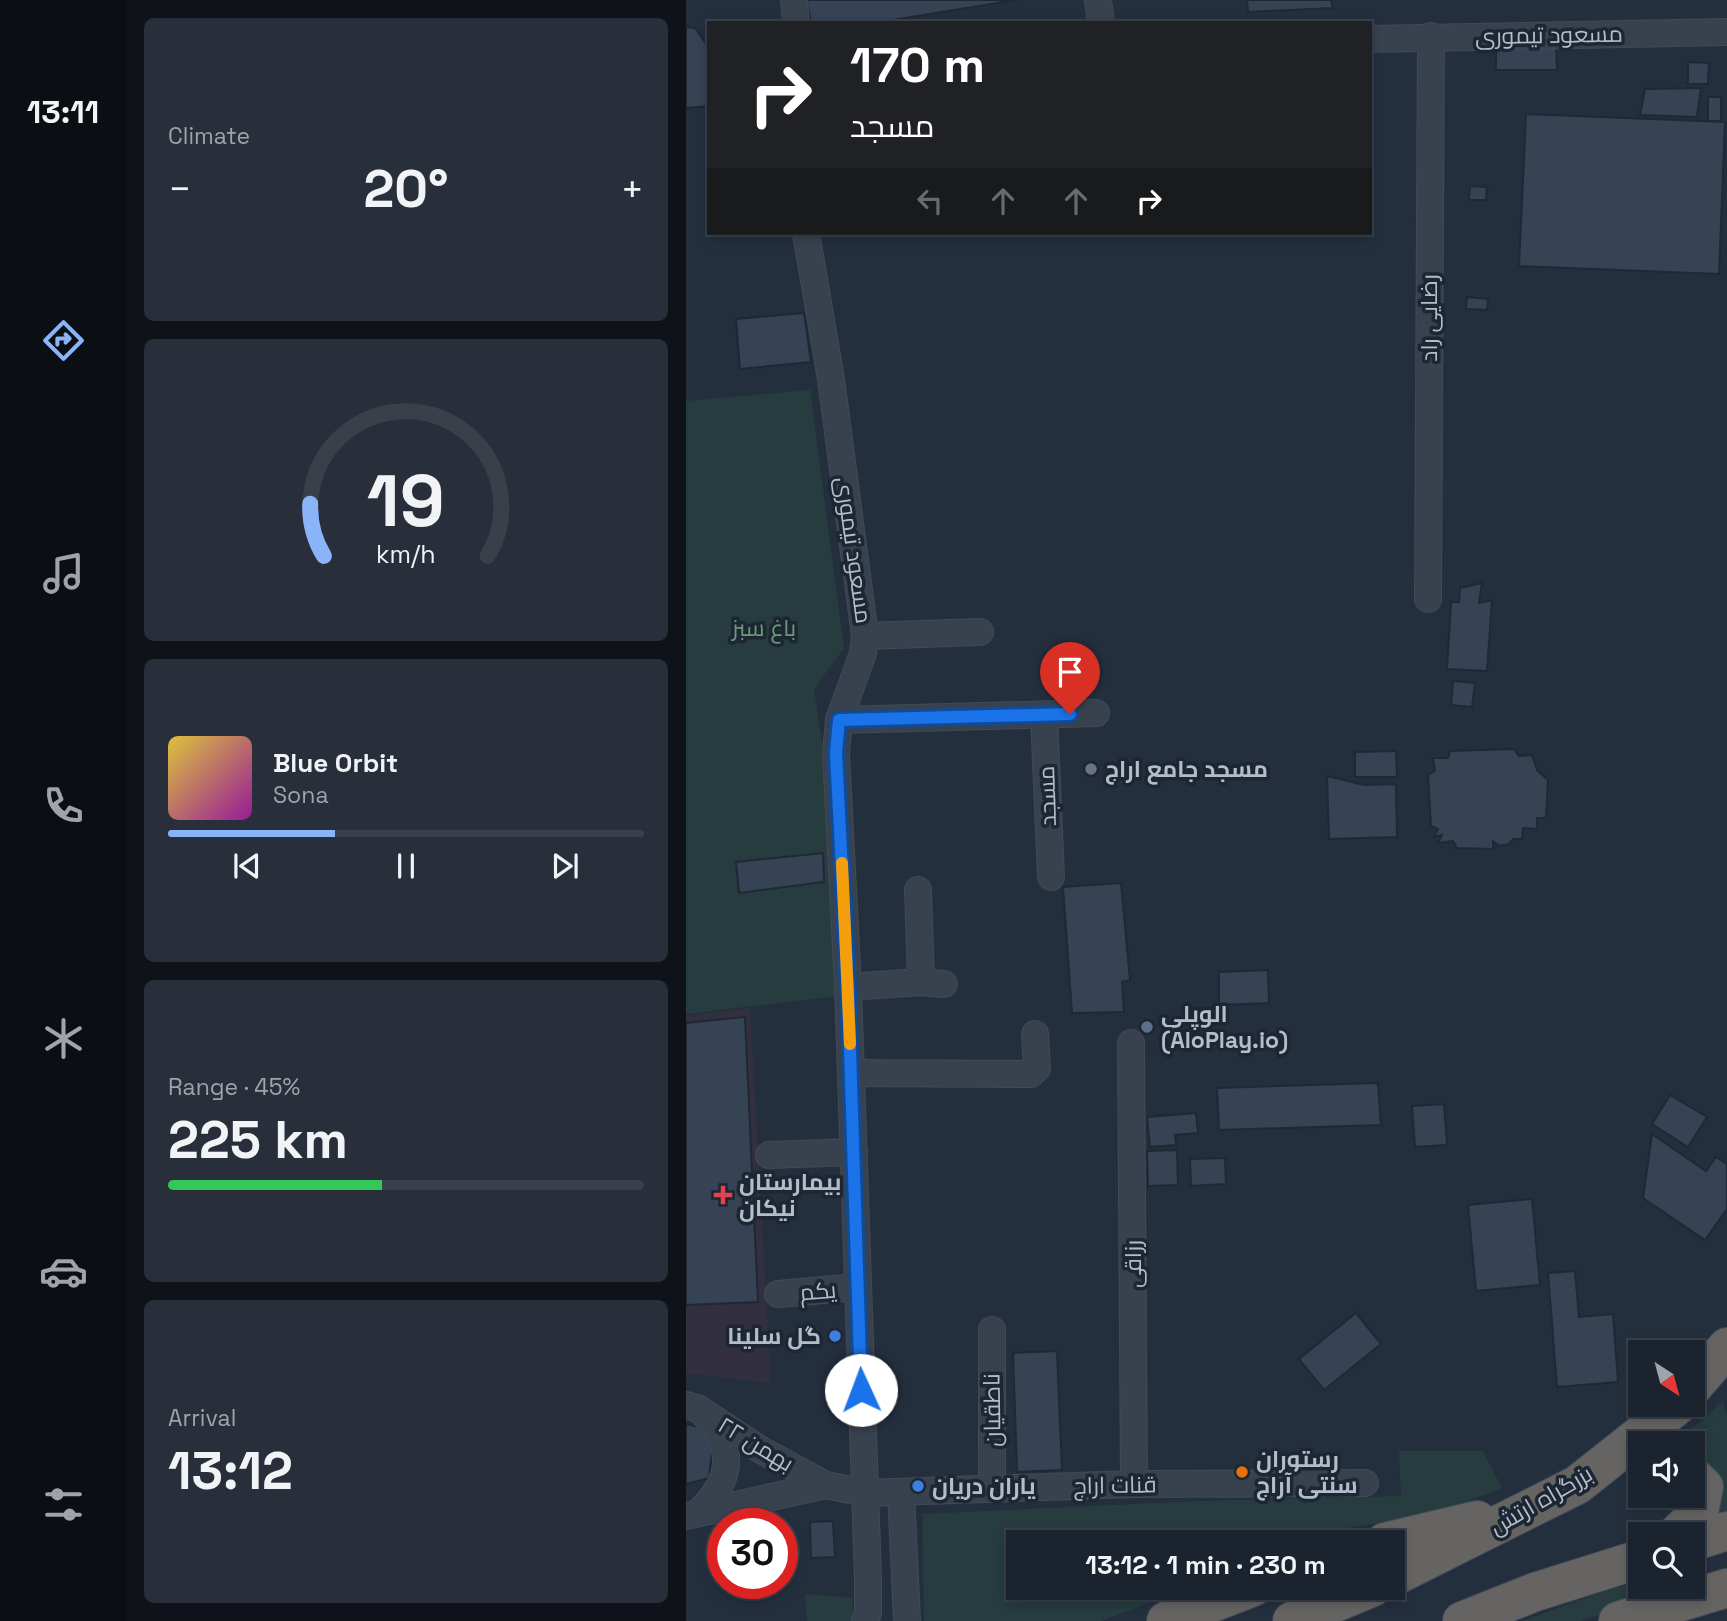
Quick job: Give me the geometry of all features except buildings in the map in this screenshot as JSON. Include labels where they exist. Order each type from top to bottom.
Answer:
[{"type":"highway","points":[[1705,1373],[1727,1347]]},
{"type":"highway","name":"بزرگراه ارتش","points":[[1405,1571],[1577,1485],[1662,1418]]},
{"type":"highway","points":[[1577,1485],[1628,1474]]},
{"type":"highway","points":[[1405,1537],[1534,1508]]},
{"type":"highway","points":[[1689,1522],[1700,1508]]},
{"type":"highway","points":[[1705,1538],[1727,1531]]},
{"type":"highway","points":[[1462,1621],[1535,1592],[1628,1563]]},
{"type":"highway","points":[[1618,1621],[1727,1588]]},
{"type":"highway","points":[[1166,1621],[1220,1600]]},
{"type":"highway","points":[[1293,1621],[1342,1600]]},
{"type":"street","points":[[794,0],[796,21]]},
{"type":"street","points":[[1098,0],[1101,21]]},
{"type":"street","name":"مسعود تیموری","points":[[1372,39],[1727,32]]},
{"type":"street","name":"رضایی راد","points":[[1428,599],[1431,36]]},
{"type":"street","name":"مسعود تیموری","points":[[806,235],[831,379],[865,636],[863,653],[839,720],[836,753],[854,1152],[868,1602],[865,1621]]},
{"type":"street","points":[[865,636],[980,632]]},
{"type":"street","points":[[839,720],[1096,713]]},
{"type":"street","name":"مسجد","points":[[1044,715],[1051,877]]},
{"type":"street","points":[[848,988],[932,983],[918,890]]},
{"type":"street","points":[[851,1073],[1031,1074],[1037,1068],[1035,1034]]},
{"type":"street","name":"رزاقی","points":[[1131,1043],[1134,1484]]},
{"type":"street","points":[[769,1155],[854,1152]]},
{"type":"street","name":"یکم","points":[[778,1294],[858,1287]]},
{"type":"street","name":"ناطقیان","points":[[992,1330],[992,1489]]},
{"type":"street","points":[[692,1407],[712,1424],[722,1441],[726,1461],[724,1478],[716,1496],[692,1514]]},
{"type":"street","name":"۲۲ بهمن","points":[[692,1407],[761,1450],[826,1485]]},
{"type":"street","name":"قنات اراج","points":[[826,1485],[865,1493],[1134,1484],[1365,1483]]},
{"type":"street","points":[[692,1514],[826,1485]]},
{"type":"street","points":[[901,1492],[907,1621]]},
{"type":"shaded area","name":"بیمارستان نیکان","points":[[750,1008],[771,1383],[686,1373],[686,1016]]},
{"type":"green space","name":"باغ سبز","points":[[810,390],[844,648],[814,689],[822,743],[839,996],[686,1014],[686,401]]},
{"type":"green space","points":[[1723,1401],[1727,1416],[1727,1514],[1713,1520],[1719,1490],[1716,1473],[1705,1462],[1705,1431],[1690,1431]]},
{"type":"green space","points":[[1399,1451],[1483,1451],[1502,1488],[1435,1513],[1339,1530],[1006,1530],[1006,1600],[1156,1600],[1102,1621],[924,1621],[922,1514],[1199,1501],[1401,1496]]},
{"type":"green space","points":[[1628,1584],[1628,1599],[1647,1599],[1581,1621],[1522,1621]]},
{"type":"green space","points":[[805,1594],[852,1598],[854,1621],[807,1621]]},
{"type":"slow traffic","points":[[842,863],[850,1044]]},
{"type":"place","name":"مسجد جامع اراج","points":[[1091,769]]},
{"type":"place","name":"الوپلی (AloPlay.io)","points":[[1147,1027]]},
{"type":"place","name":"بیمارستان نیکان","points":[[723,1195]]},
{"type":"place","name":"گل سلینا","points":[[835,1336]]},
{"type":"place","name":"رستوران سنتی آراج","points":[[1242,1472]]},
{"type":"place","name":"یاران دریان","points":[[918,1486]]},
{"type":"route","points":[[861,1390],[848,988],[836,753],[839,720],[1070,714]]}]
